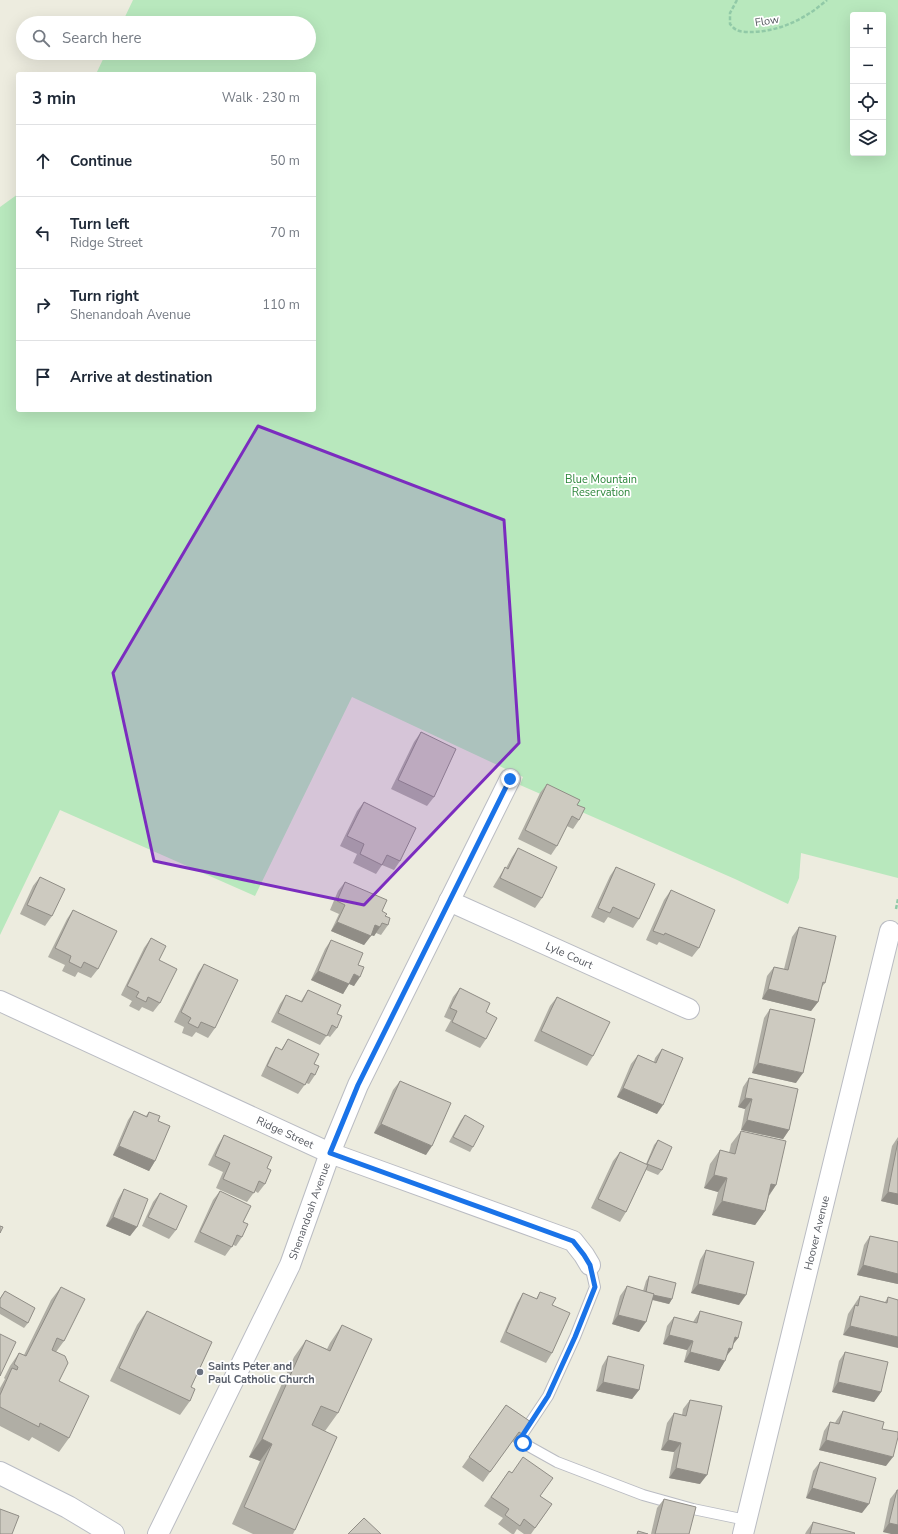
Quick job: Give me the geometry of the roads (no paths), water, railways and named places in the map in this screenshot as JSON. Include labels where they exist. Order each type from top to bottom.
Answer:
[{"type":"street","name":"Shenandoah Avenue","points":[[158,1534],[290,1265],[330,1153],[358,1085],[510,779]]},
{"type":"street","name":"Lyle Court","points":[[449,901],[689,1009]]},
{"type":"street","name":"Hoover Avenue","points":[[744,1527],[890,931]]},
{"type":"street","name":"Ridge Street","points":[[0,1001],[330,1153],[573,1241],[590,1265]]},
{"type":"street","points":[[0,1473],[68,1507],[112,1534]]},
{"type":"lane","points":[[590,1265],[595,1287],[575,1337],[548,1396],[522,1436],[523,1443],[557,1462],[643,1495],[693,1509],[744,1527]]},
{"type":"place","name":"Saints Peter and Paul Catholic Church","points":[[200,1372]]},
{"type":"park label","name":"Blue Mountain Reservation","points":[[601,485]]}]
